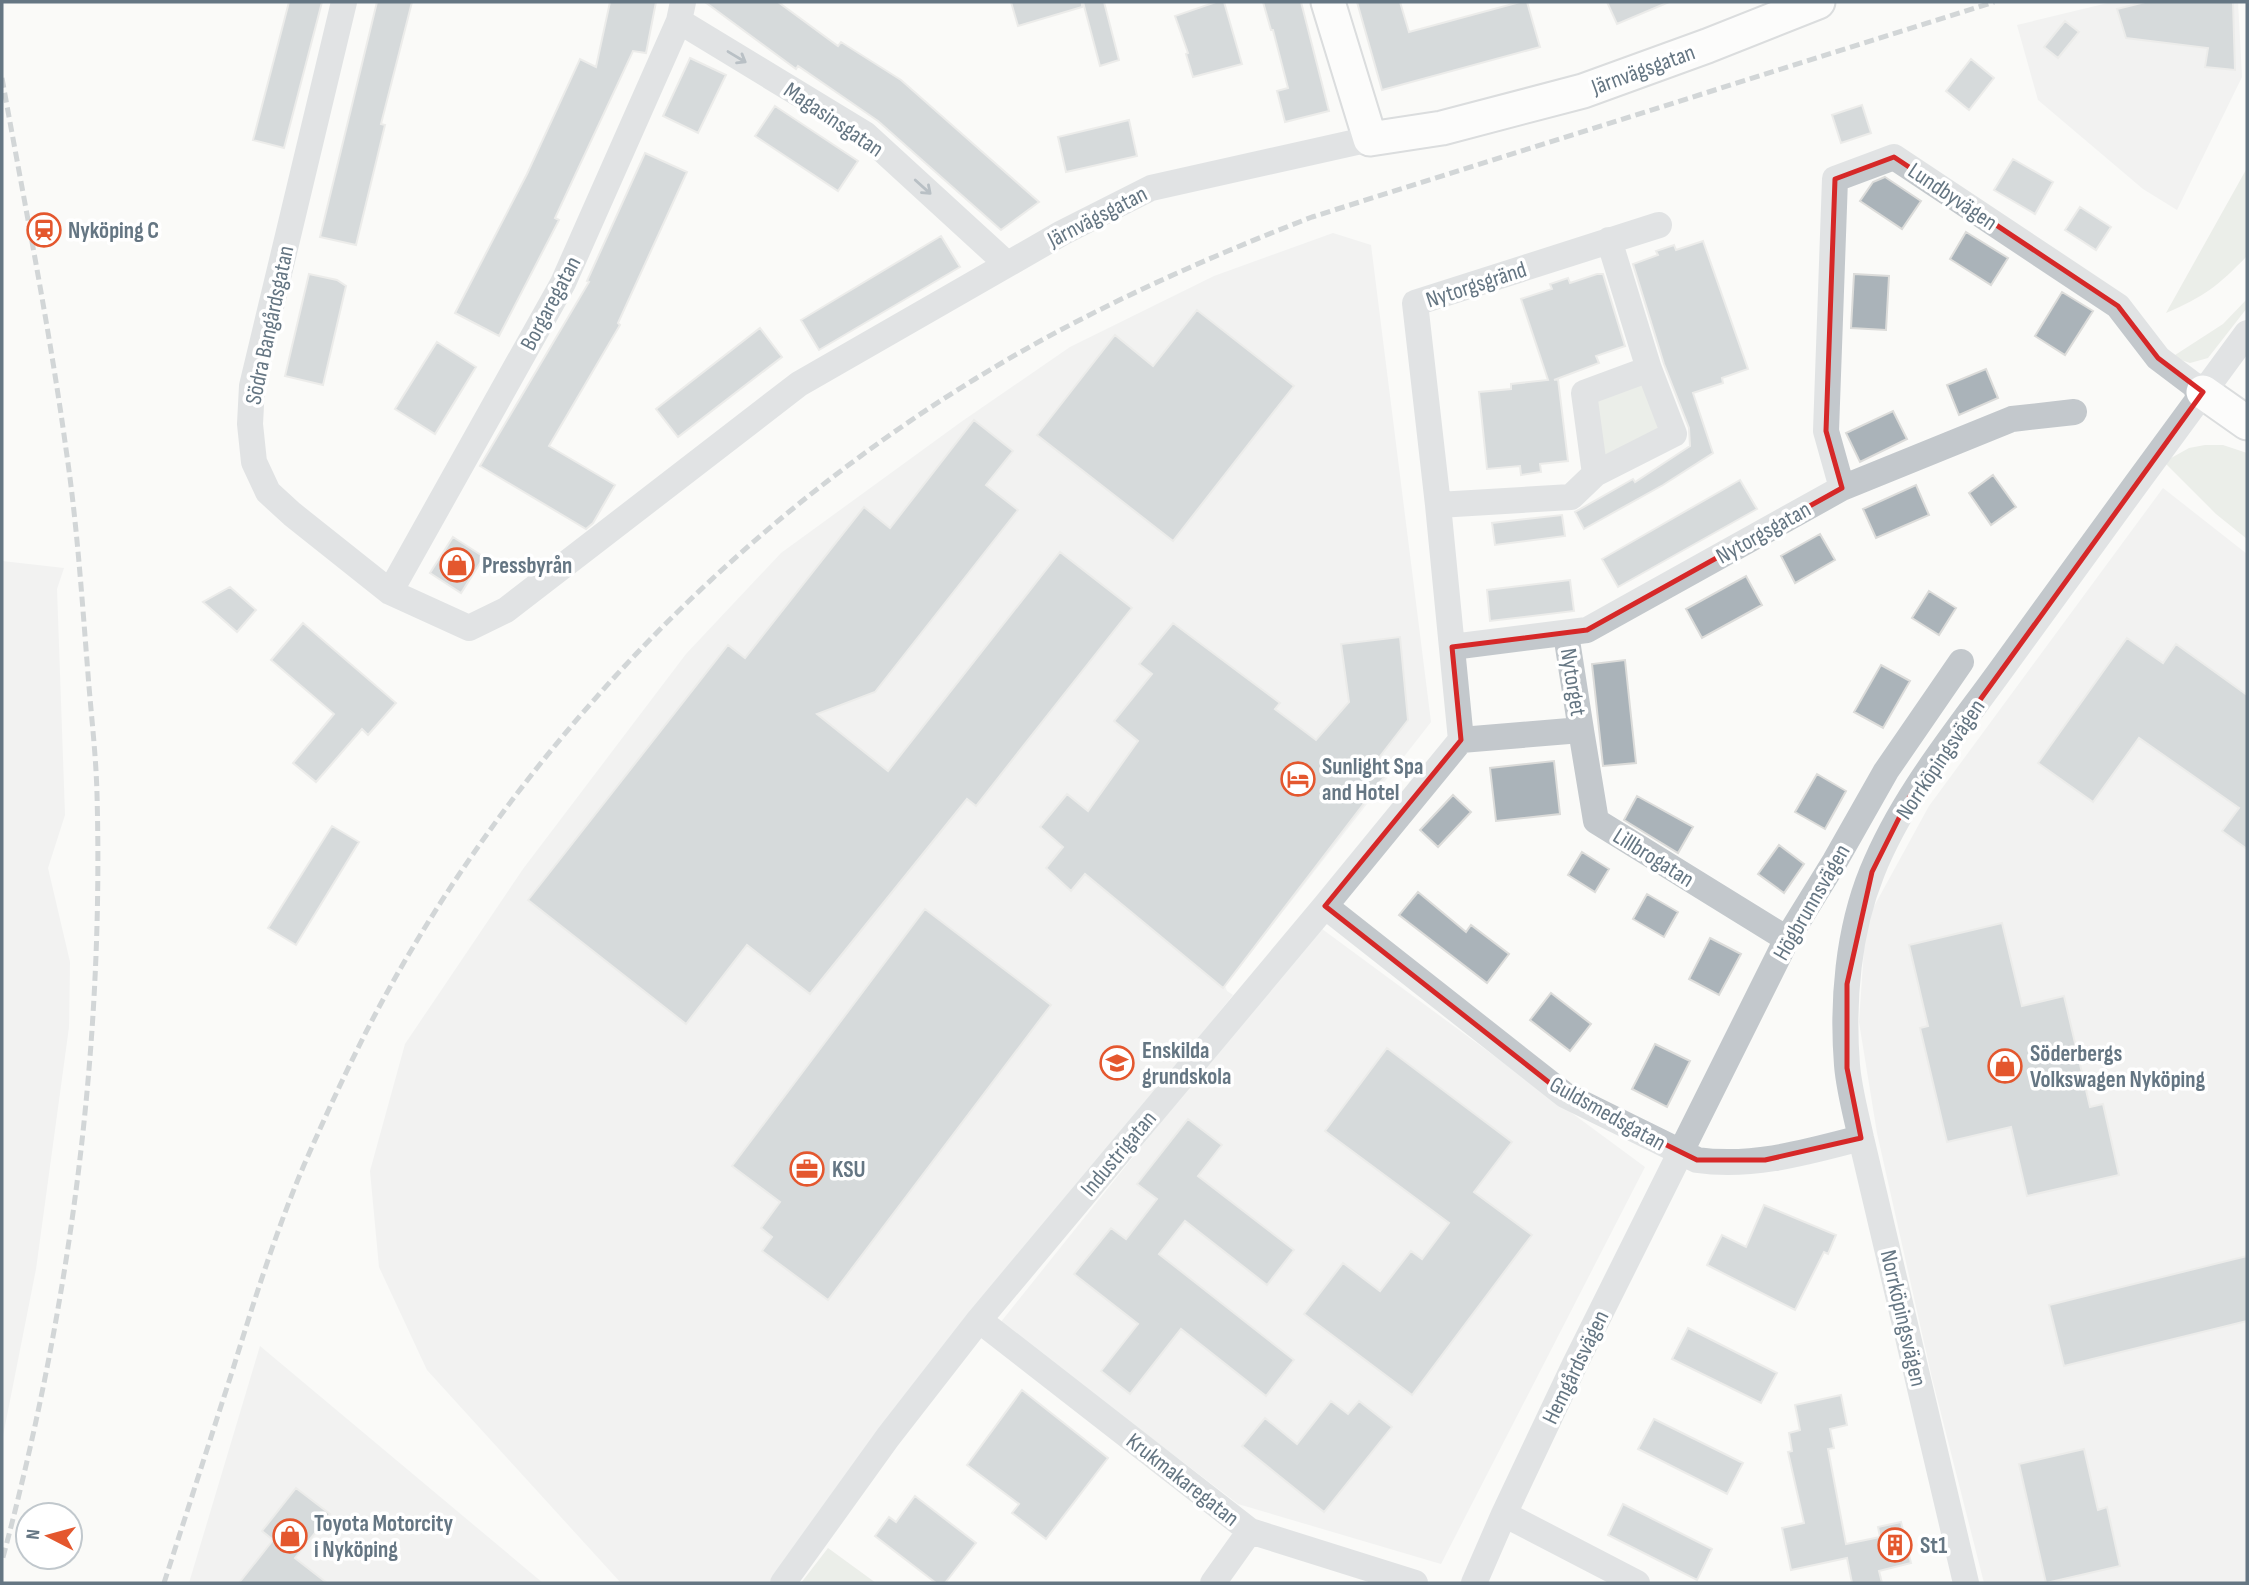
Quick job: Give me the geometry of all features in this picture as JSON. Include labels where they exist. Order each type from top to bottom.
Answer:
[{"type":"main road","points":[[1328,2],[1370,139]]},
{"type":"main road","name":"Järnvägsgatan","points":[[1370,139],[1442,128],[1583,91],[1707,47],[1818,2]]},
{"type":"main road","points":[[2203,392],[2247,423]]},
{"type":"street","name":"Södra Bangårdsgatan","points":[[344,2],[252,386],[250,424],[254,462],[268,492],[390,592],[469,628],[506,610]]},
{"type":"street","name":"Borgaregatan","points":[[390,592],[563,283],[681,11]]},
{"type":"street","name":"Magasinsgatan","points":[[681,11],[865,134],[1007,264]]},
{"type":"street","name":"Järnvägsgatan","points":[[506,610],[799,384],[1062,233],[1151,188],[1370,139]]},
{"type":"street","name":"Lundbyvägen","points":[[1842,488],[1826,430],[1835,179],[1894,156],[2119,306],[2158,358],[2203,392]]},
{"type":"street","name":"Nytorgsgränd","points":[[1452,647],[1415,303],[1659,225]]},
{"type":"street","points":[[1438,505],[1570,496],[1595,474],[1674,434],[1649,369],[1609,240]]},
{"type":"street","name":"Norrköpingsvägen","points":[[1966,1583],[1861,1138],[1847,1068],[1847,984],[1856,927],[1871,872],[1909,798],[2148,465],[2247,333]]},
{"type":"street","points":[[1595,474],[1584,393],[1649,369]]},
{"type":"street","name":"Nytorgsgatan","points":[[1452,647],[1587,630],[1842,488],[2012,419],[2074,412]]},
{"type":"street","name":"Nytorget","points":[[1566,634],[1581,730]]},
{"type":"street","points":[[1452,647],[1461,740],[1581,730]]},
{"type":"street","name":"Högbrunnsvägen","points":[[1680,1153],[1787,939],[1886,771],[1961,662]]},
{"type":"street","name":"Lillbrogatan","points":[[1581,730],[1596,821],[1787,939]]},
{"type":"street","name":"Industrigatan","points":[[783,1583],[888,1437],[979,1320],[1461,740]]},
{"type":"street","name":"Guldsmedsgatan","points":[[1325,906],[1565,1095],[1680,1153],[1715,1163],[1737,1162],[1791,1156],[1861,1138]]},
{"type":"street","name":"Hemgårdsvägen","points":[[1474,1583],[1504,1514],[1680,1153]]},
{"type":"street","name":"Krukmakaregatan","points":[[979,1320],[1250,1531],[1415,1583]]},
{"type":"street","points":[[1504,1514],[1637,1583]]},
{"type":"street","points":[[1213,1583],[1250,1531]]},
{"type":"highlighted area","points":[[1894,157],[2118,306],[2158,358],[2203,392],[1909,798],[1872,872],[1847,984],[1847,1068],[1861,1138],[1765,1160],[1697,1160],[1565,1095],[1325,906],[1461,740],[1452,647],[1587,630],[1842,488],[1826,431],[1835,179]]},
{"type":"shaded area","points":[[2112,2],[2238,2],[2242,77],[2177,210],[2143,189],[2038,100],[2017,25]]},
{"type":"shaded area","points":[[2247,168],[2247,256],[2210,289],[2166,313]]},
{"type":"shaded area","points":[[1333,233],[1371,245],[1431,722],[1225,986],[1233,995],[1088,1177],[776,1583],[621,1583],[427,1370],[379,1267],[370,1171],[405,1044],[523,869],[686,654],[781,553],[961,422],[1070,347],[1214,276]]},
{"type":"shaded area","points":[[2247,299],[2247,308],[2208,358],[2190,363],[2172,357],[2223,324]]},
{"type":"shaded area","points":[[1643,379],[1662,428],[1605,461],[1594,394]]},
{"type":"shaded area","points":[[2223,445],[2247,453],[2247,539],[2216,514],[2164,462],[2189,448]]},
{"type":"shaded area","points":[[2163,488],[2247,554],[2247,1583],[1984,1583],[1932,1378],[1877,1133],[1859,1022],[1866,921],[1929,806]]},
{"type":"shaded area","points":[[2,561],[64,568],[57,589],[65,815],[48,868],[70,962],[69,1027],[36,1269],[2,1441]]},
{"type":"shaded area","points":[[1318,926],[1645,1167],[1441,1564],[1238,1504],[1000,1323]]},
{"type":"shaded area","points":[[260,1346],[543,1583],[189,1583]]},
{"type":"shaded area","points":[[828,1548],[876,1583],[801,1583]]},
{"type":"building","points":[[289,2],[322,2],[284,148],[253,140]]},
{"type":"building","points":[[377,2],[412,2],[381,124],[385,125],[356,245],[320,237]]},
{"type":"building","points":[[610,2],[656,2],[646,53],[633,51],[555,218],[559,220],[499,336],[455,313],[527,174],[580,59],[596,67]]},
{"type":"building","points":[[705,2],[778,2],[838,46],[841,42],[901,80],[1039,202],[1001,230],[878,121],[798,66],[796,69]]},
{"type":"building","points":[[1011,2],[1082,2],[1082,7],[1018,26]]},
{"type":"building","points":[[1083,2],[1104,2],[1119,60],[1100,66]]},
{"type":"building","points":[[1216,2],[1224,2],[1242,64],[1193,77],[1175,16]]},
{"type":"building","points":[[1263,2],[1301,2],[1329,111],[1285,122],[1277,91],[1288,88]]},
{"type":"building","points":[[1357,2],[1400,2],[1409,32],[1527,2],[1540,47],[1382,90]]},
{"type":"building","points":[[1607,2],[1669,2],[1617,24]]},
{"type":"building","points":[[2145,2],[2233,2],[2235,70],[2205,67],[2208,48],[2126,38],[2117,9]]},
{"type":"building","points":[[2065,21],[2079,32],[2058,58],[2044,47]]},
{"type":"building","points":[[690,58],[726,75],[698,133],[663,116]]},
{"type":"building","points":[[1971,59],[1994,78],[1969,110],[1946,91]]},
{"type":"building","points":[[1862,105],[1871,133],[1841,143],[1832,115]]},
{"type":"building","points":[[775,106],[858,161],[838,191],[755,136]]},
{"type":"building","points":[[1129,120],[1137,156],[1066,172],[1058,137]]},
{"type":"building","points":[[645,153],[687,172],[618,323],[620,325],[549,446],[615,485],[593,523],[586,529],[480,466],[589,282],[587,281]]},
{"type":"building","points":[[2013,159],[2053,182],[2035,214],[1994,190]]},
{"type":"building","points":[[1885,177],[1921,201],[1902,229],[1860,201],[1873,182]]},
{"type":"building","points":[[2080,207],[2111,227],[2096,250],[2065,230]]},
{"type":"building","points":[[1966,232],[2008,258],[1991,285],[1950,259]]},
{"type":"building","points":[[941,236],[960,267],[819,350],[801,320]]},
{"type":"building","points":[[1703,241],[1748,369],[1722,378],[1723,383],[1693,393],[1713,453],[1663,485],[1584,529],[1575,512],[1633,479],[1635,482],[1690,446],[1689,428],[1664,364],[1633,264],[1658,255],[1656,251],[1674,245],[1676,250]]},
{"type":"building","points":[[309,274],[337,280],[346,286],[323,385],[285,376]]},
{"type":"building","points":[[1603,274],[1625,346],[1596,356],[1599,363],[1554,380],[1558,379],[1568,461],[1540,464],[1541,472],[1521,475],[1520,466],[1487,469],[1479,392],[1511,389],[1511,384],[1548,380],[1521,299],[1552,289],[1550,284],[1568,278],[1570,283]]},
{"type":"building","points":[[1854,274],[1889,276],[1886,330],[1851,328]]},
{"type":"building","points":[[2062,292],[2093,311],[2065,355],[2035,336]]},
{"type":"building","points":[[1197,310],[1294,386],[1173,541],[1037,435],[1115,335],[1153,366]]},
{"type":"building","points":[[760,328],[782,357],[678,437],[656,409]]},
{"type":"building","points":[[437,342],[476,367],[435,434],[395,409]]},
{"type":"building","points":[[1986,369],[1998,398],[1959,415],[1947,385]]},
{"type":"building","points":[[1893,411],[1907,439],[1860,462],[1846,433]]},
{"type":"building","points":[[974,420],[1013,451],[986,485],[1018,510],[875,692],[817,714],[888,771],[1060,552],[1132,608],[976,806],[967,799],[810,994],[747,945],[686,1024],[528,900],[728,645],[745,658],[864,507],[890,528]]},
{"type":"building","points":[[1993,475],[2016,507],[1991,525],[1969,493]]},
{"type":"building","points":[[1740,480],[1757,509],[1618,587],[1602,559]]},
{"type":"building","points":[[1916,485],[1929,515],[1876,538],[1863,509]]},
{"type":"building","points":[[1562,515],[1565,536],[1495,545],[1492,523]]},
{"type":"building","points":[[1820,534],[1835,560],[1795,583],[1781,556]]},
{"type":"building","name":"Pressbyrån","points":[[453,537],[484,557],[461,593],[430,573]]},
{"type":"building","points":[[1746,576],[1762,605],[1702,638],[1686,609]]},
{"type":"building","points":[[1570,580],[1574,611],[1490,621],[1487,590]]},
{"type":"building","points":[[230,587],[256,610],[237,632],[203,602]]},
{"type":"building","points":[[1929,591],[1956,608],[1939,635],[1912,618]]},
{"type":"building","points":[[303,623],[396,703],[368,735],[362,729],[316,782],[293,763],[334,714],[271,660]]},
{"type":"building","points":[[1173,623],[1280,703],[1275,709],[1316,740],[1349,702],[1341,644],[1400,637],[1408,720],[1378,759],[1391,768],[1223,988],[1085,874],[1071,891],[1046,868],[1063,847],[1040,827],[1067,794],[1088,811],[1138,741],[1114,721],[1152,674],[1139,664]]},
{"type":"building","points":[[2127,638],[2163,663],[2176,644],[2247,695],[2247,849],[2222,831],[2239,808],[2139,738],[2093,802],[2038,763]]},
{"type":"building","points":[[1625,660],[1636,763],[1603,766],[1592,664]]},
{"type":"building","points":[[1881,665],[1910,681],[1883,728],[1854,712]]},
{"type":"building","points":[[1554,761],[1560,814],[1496,821],[1490,768]]},
{"type":"building","points":[[1817,774],[1846,791],[1825,829],[1795,812]]},
{"type":"building","points":[[1453,795],[1471,812],[1438,847],[1420,830]]},
{"type":"building","points":[[1637,796],[1693,827],[1678,853],[1624,820]]},
{"type":"building","points":[[332,826],[359,842],[296,945],[268,928]]},
{"type":"building","points":[[1779,845],[1804,864],[1784,893],[1758,874]]},
{"type":"building","points":[[1582,852],[1609,869],[1595,892],[1568,875]]},
{"type":"building","points":[[1418,892],[1466,932],[1471,925],[1509,954],[1487,983],[1399,915]]},
{"type":"building","points":[[1647,894],[1678,912],[1664,937],[1633,919]]},
{"type":"building","points":[[925,909],[1051,1005],[828,1300],[762,1251],[772,1237],[761,1228],[780,1202],[732,1166]]},
{"type":"building","name":"Söderbergs Volkswagen Nyköping","points":[[2002,923],[2022,1006],[2064,996],[2090,1107],[2103,1104],[2119,1175],[2027,1196],[2011,1127],[1947,1142],[1920,1028],[1928,1026],[1909,945]]},
{"type":"building","points":[[1710,938],[1741,954],[1719,995],[1689,979]]},
{"type":"building","points":[[1551,993],[1591,1024],[1570,1051],[1530,1020]]},
{"type":"building","points":[[1655,1044],[1690,1061],[1667,1107],[1632,1089]]},
{"type":"building","points":[[1387,1048],[1512,1142],[1474,1192],[1532,1235],[1412,1395],[1304,1314],[1343,1263],[1380,1291],[1411,1251],[1422,1259],[1449,1223],[1325,1131]]},
{"type":"building","points":[[1188,1119],[1222,1145],[1198,1176],[1294,1250],[1267,1285],[1185,1221],[1159,1254],[1294,1360],[1266,1396],[1181,1329],[1130,1394],[1101,1371],[1138,1324],[1074,1274],[1111,1228],[1126,1239],[1157,1199],[1137,1184]]},
{"type":"building","points":[[1764,1205],[1836,1235],[1828,1254],[1824,1252],[1795,1310],[1707,1265],[1722,1235],[1746,1247]]},
{"type":"building","points":[[2247,1256],[2247,1321],[2064,1366],[2049,1305]]},
{"type":"building","points":[[1688,1328],[1777,1373],[1761,1403],[1672,1359]]},
{"type":"building","points":[[1022,1390],[1108,1458],[1046,1539],[1012,1513],[1019,1504],[967,1465]]},
{"type":"building","points":[[1841,1395],[1847,1425],[1830,1429],[1834,1448],[1828,1449],[1846,1544],[1880,1537],[1878,1527],[1901,1522],[1911,1563],[1879,1571],[1882,1583],[1852,1583],[1847,1558],[1791,1570],[1782,1528],[1804,1523],[1788,1452],[1792,1451],[1789,1433],[1800,1430],[1795,1405]]},
{"type":"building","points":[[1331,1401],[1348,1414],[1359,1401],[1392,1427],[1324,1512],[1242,1446],[1265,1418],[1297,1444]]},
{"type":"building","points":[[1654,1419],[1743,1463],[1727,1494],[1638,1449]]},
{"type":"building","points":[[2084,1449],[2098,1510],[2107,1507],[2120,1566],[2046,1583],[2019,1464]]},
{"type":"building","name":"Toyota Motorcity i Nyköping","points":[[296,1488],[330,1514],[295,1558],[327,1583],[239,1583],[273,1540],[262,1531]]},
{"type":"building","points":[[915,1496],[976,1543],[945,1583],[936,1583],[875,1536],[889,1517],[896,1522]]},
{"type":"building","points":[[1623,1504],[1712,1549],[1697,1580],[1608,1535]]},
{"type":"railway","points":[[164,1583],[284,1215],[333,1101],[385,996],[440,904],[501,815],[568,730],[640,650],[717,574],[799,503],[885,438],[1015,355],[1140,290],[1225,252],[1312,217],[1994,2]]},
{"type":"railway","points":[[2,78],[52,356],[73,505],[96,764],[98,891],[95,988],[77,1181],[46,1372],[2,1561]]},
{"type":"place","name":"Nyköping C","points":[[44,230]]},
{"type":"place","name":"Pressbyrån","points":[[457,565]]},
{"type":"place","name":"Sunlight Spa and Hotel","points":[[1298,779]]},
{"type":"place","name":"Enskilda grundskola","points":[[1117,1063]]},
{"type":"place","name":"Söderbergs Volkswagen Nyköping","points":[[2005,1066]]},
{"type":"place","name":"KSU","points":[[807,1169]]},
{"type":"place","name":"Toyota Motorcity i Nyköping","points":[[290,1536]]},
{"type":"place","name":"St1","points":[[1895,1545]]}]
